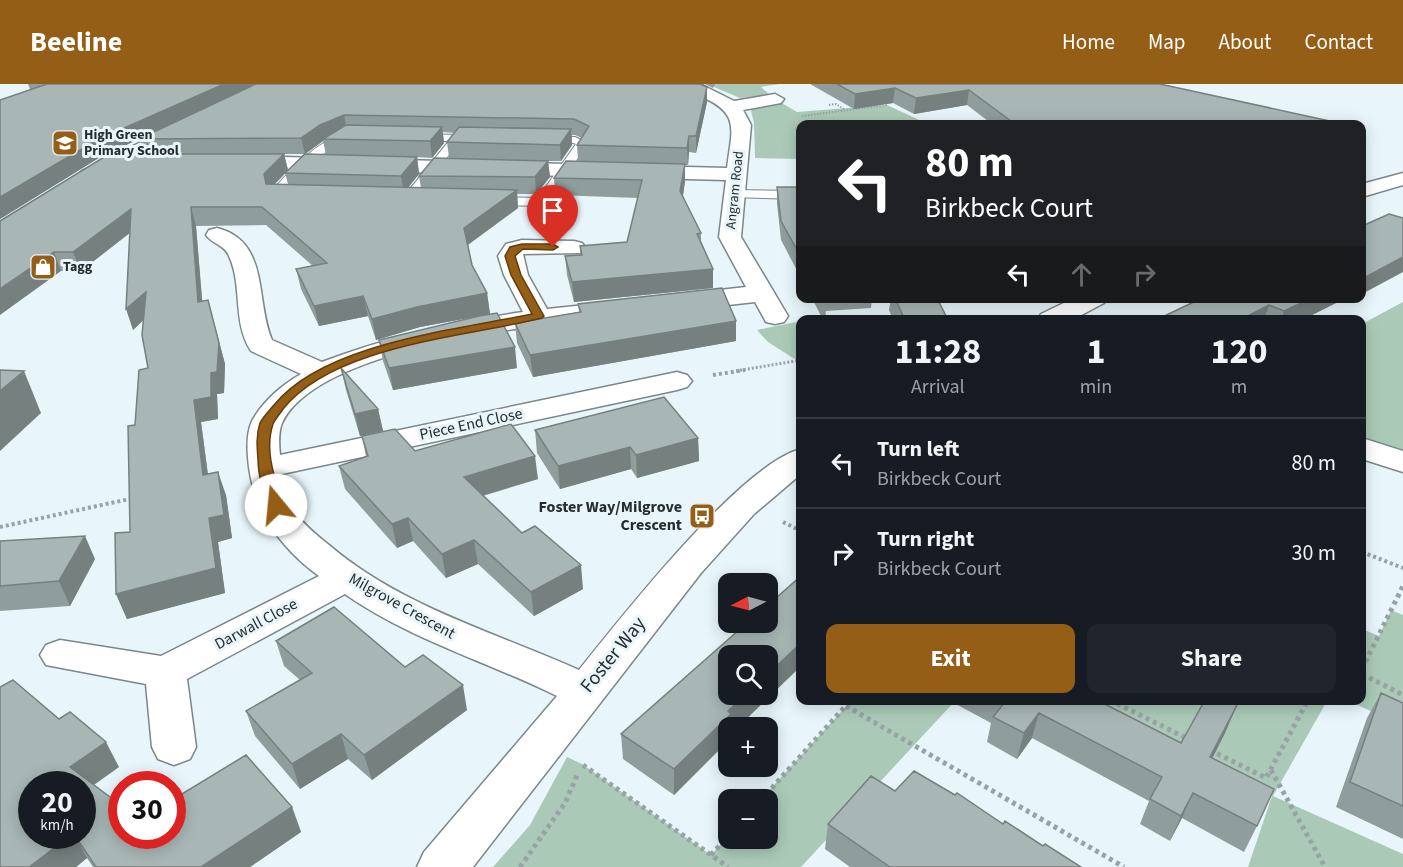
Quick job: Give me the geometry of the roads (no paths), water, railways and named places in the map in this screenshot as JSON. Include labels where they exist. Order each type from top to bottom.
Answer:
[{"type":"street","points":[[686,84],[733,106],[775,99]]},
{"type":"street","name":"Angram Road","points":[[733,106],[738,111],[742,125],[730,237],[734,250],[770,304]]},
{"type":"street","points":[[74,183],[110,162],[202,118]]},
{"type":"street","points":[[110,162],[154,162]]},
{"type":"street","points":[[222,162],[566,169],[736,184]]},
{"type":"street","points":[[1366,169],[1401,179]]},
{"type":"street","points":[[1366,190],[1401,179]]},
{"type":"street","points":[[217,235],[234,245],[243,261],[248,282],[251,323],[261,345],[321,372]]},
{"type":"street","points":[[538,316],[516,275],[510,256],[514,249],[522,246],[574,248]]},
{"type":"street","points":[[1060,315],[1085,303]]},
{"type":"street","name":"Milgrove Crescent","points":[[584,691],[471,643],[380,598],[347,577],[297,537],[280,517],[265,468],[263,441],[267,421],[291,392],[321,372],[359,356],[410,343],[538,316],[770,304]]},
{"type":"street","name":"Piece End Close","points":[[265,468],[677,381]]},
{"type":"street","points":[[1366,449],[1403,462]]},
{"type":"street","name":"Foster Way","points":[[442,867],[518,777],[584,691],[688,564],[721,530],[796,463]]},
{"type":"street","name":"Darwall Close","points":[[165,672],[347,577]]},
{"type":"street","points":[[60,655],[165,672],[174,747]]},
{"type":"lane","points":[[347,136],[575,140],[582,143],[542,202],[274,196],[305,163],[334,140],[347,136]]},
{"type":"lane","points":[[408,199],[457,138]]},
{"type":"lane","points":[[736,184],[796,194]]},
{"type":"place","name":"High Green Primary School","points":[[65,143]]},
{"type":"place","name":"Tagg","points":[[43,267]]},
{"type":"place","name":"Foster Way/Milgrove Crescent","points":[[702,516]]}]
